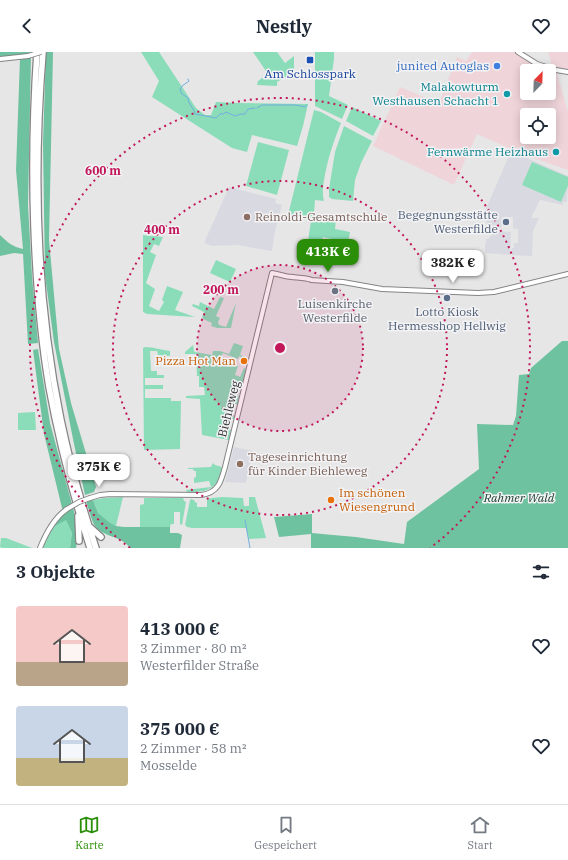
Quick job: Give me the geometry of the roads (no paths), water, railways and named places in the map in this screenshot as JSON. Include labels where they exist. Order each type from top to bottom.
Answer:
[{"type":"highway","points":[[37,52],[34,104],[33,173],[34,238],[38,307],[55,420],[68,474],[90,548]]},
{"type":"highway","points":[[42,52],[39,106],[38,174],[39,239],[44,310],[51,364],[61,420],[76,483],[96,548]]},
{"type":"highway","points":[[78,510],[79,541]]},
{"type":"highway","points":[[87,522],[101,538]]},
{"type":"street","points":[[0,59],[28,56],[42,52]]},
{"type":"street","points":[[518,52],[537,64],[568,72]]},
{"type":"street","name":"Biehleweg","points":[[40,548],[49,529],[60,515],[79,502],[90,498],[110,494],[201,495],[208,494],[216,488],[223,477],[272,275],[278,277],[284,276],[343,282],[382,289],[478,294],[494,292],[568,274]]},
{"type":"waterway","points":[[188,79],[189,81],[182,86],[180,90],[182,94],[188,98],[195,114],[216,118],[220,114],[226,112],[235,116],[245,114],[248,109],[255,108]]},
{"type":"waterway","points":[[257,108],[262,105],[296,105],[305,107],[307,105]]},
{"type":"waterway","points":[[245,520],[250,548]]},
{"type":"place","name":"Am Schlosspark","points":[[310,60]]},
{"type":"place","name":"junited Autoglas","points":[[497,66]]},
{"type":"place","name":"Malakowturm Westhausen Schacht 1","points":[[507,94]]},
{"type":"place","name":"Fernwärme Heizhaus","points":[[556,152]]},
{"type":"place","name":"Reinoldi-Gesamtschule","points":[[247,217]]},
{"type":"place","name":"Begegnungsstätte Westerfilde","points":[[506,222]]},
{"type":"place","name":"Luisenkirche Westerfilde","points":[[335,291]]},
{"type":"place","name":"Lotto Kiosk Hermesshop Hellwig","points":[[447,298]]},
{"type":"place","name":"Pizza Hot Man","points":[[244,361]]},
{"type":"place","name":"Tageseinrichtung für Kinder Biehleweg","points":[[240,464]]},
{"type":"place","name":"Im schönen Wiesengrund","points":[[331,500]]},
{"type":"park label","name":"Rahmer Wald","points":[[519,498]]}]
